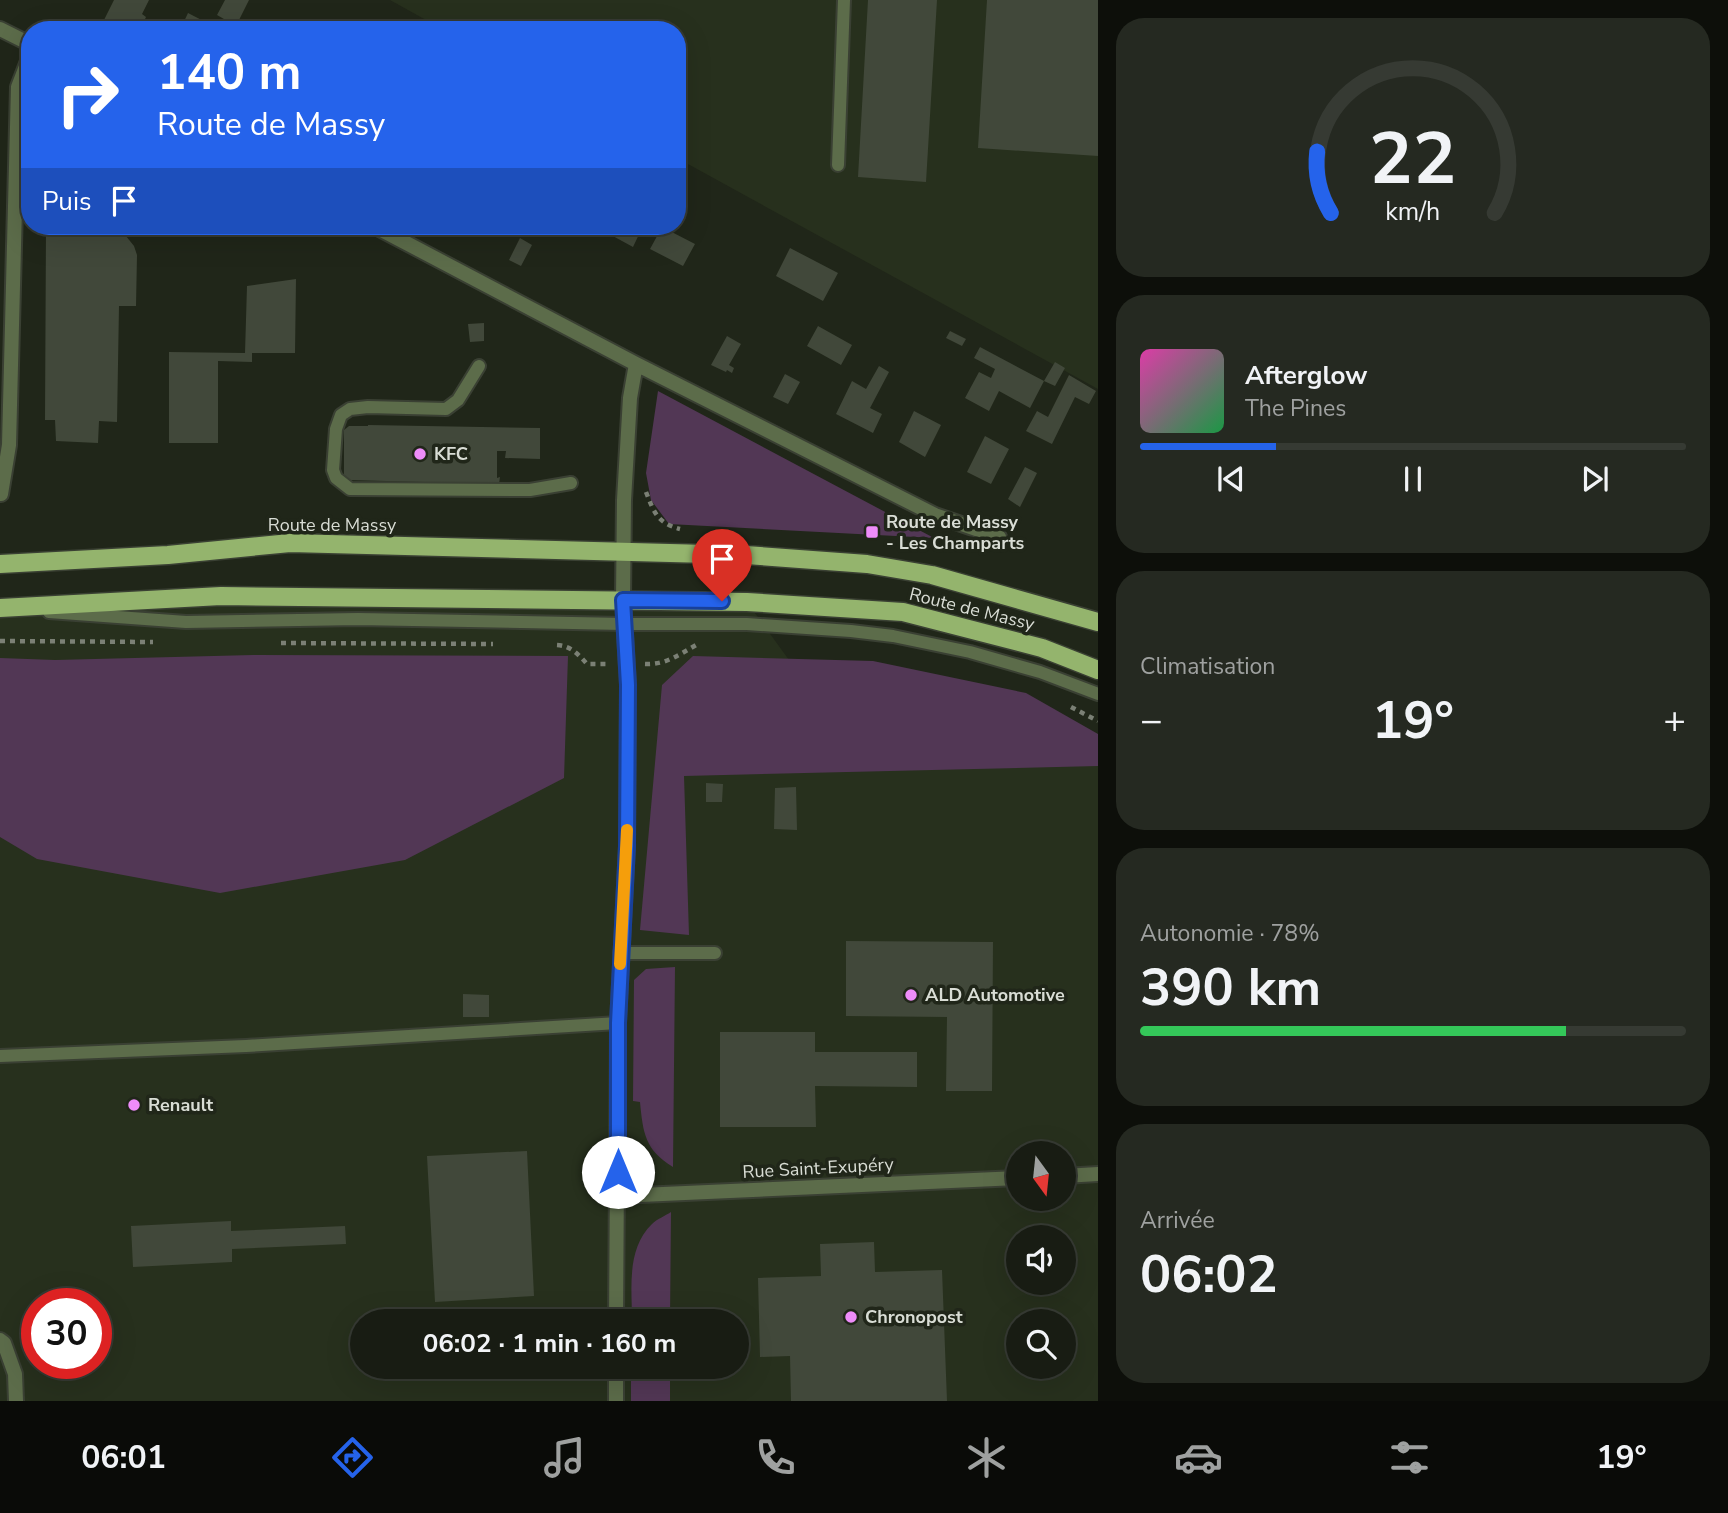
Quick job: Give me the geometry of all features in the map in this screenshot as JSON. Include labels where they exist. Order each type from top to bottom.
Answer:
[{"type":"main road","name":"Route de Massy","points":[[0,564],[168,555],[290,543],[746,555],[867,564],[932,575],[1098,622]]},
{"type":"main road","name":"Route de Massy","points":[[0,608],[222,596],[747,602],[902,612],[1042,648],[1098,670]]},
{"type":"street","points":[[0,29],[21,40]]},
{"type":"street","points":[[1,494],[9,445],[18,87],[21,79]]},
{"type":"street","points":[[391,235],[636,364],[935,515],[999,537]]},
{"type":"street","points":[[616,1309],[618,1023],[627,833],[628,685],[623,551],[630,398],[636,364]]},
{"type":"street","points":[[1076,1175],[1098,1174]]},
{"type":"street","name":"Rue Saint-Exupéry","points":[[618,1196],[1006,1179]]},
{"type":"street","points":[[0,1340],[4,1343],[15,1374],[16,1401]]},
{"type":"street","points":[[615,1401],[616,1379]]},
{"type":"lane","points":[[838,165],[844,0]]},
{"type":"lane","points":[[480,366],[458,400],[446,409],[368,407],[350,409],[341,415],[336,429],[333,455],[335,478],[350,489],[530,490],[571,483]]},
{"type":"lane","points":[[0,608],[186,622],[358,619],[747,624],[851,631],[893,636],[970,652],[1040,672],[1098,694]]},
{"type":"lane","points":[[620,953],[715,953]]},
{"type":"lane","points":[[0,1056],[246,1046],[618,1023]]},
{"type":"path","points":[[0,641],[165,642]]},
{"type":"path","points":[[657,665],[702,641]]},
{"type":"path","points":[[276,643],[496,644]]},
{"type":"path","points":[[551,644],[563,645],[575,651],[587,664]]},
{"type":"path","points":[[1066,705],[1098,721]]},
{"type":"shaded area","points":[[390,0],[1098,0],[1098,389],[686,163],[686,21],[428,21]]},
{"type":"shaded area","points":[[658,391],[934,538],[669,524],[651,500],[646,473]]},
{"type":"shaded area","points":[[222,596],[747,602],[837,726],[1098,744],[1098,1401],[0,1401],[0,608]]},
{"type":"shaded area","points":[[253,655],[568,656],[564,778],[405,860],[220,893],[37,859],[0,837],[0,658],[55,660]]},
{"type":"shaded area","points":[[693,656],[873,661],[1026,693],[1098,734],[1098,766],[684,776],[689,935],[640,930],[662,685]]},
{"type":"shaded area","points":[[675,967],[673,1167],[651,1147],[644,1132],[640,1102],[633,1101],[634,980],[646,969]]},
{"type":"shaded area","points":[[671,1212],[670,1309],[632,1309],[634,1257],[644,1234],[659,1219]]},
{"type":"shaded area","points":[[631,1379],[670,1379],[670,1401],[631,1401]]},
{"type":"building","points":[[114,0],[149,0],[142,14],[146,17],[144,21],[104,21]]},
{"type":"building","points":[[225,0],[249,0],[238,21],[227,21],[217,15]]},
{"type":"building","points":[[868,0],[937,0],[926,182],[858,177]]},
{"type":"building","points":[[987,0],[1098,0],[1098,156],[978,148]]},
{"type":"building","points":[[188,13],[204,21],[184,21]]},
{"type":"building","points":[[46,235],[125,235],[137,255],[136,306],[119,306],[117,422],[99,421],[98,443],[56,441],[55,420],[45,420]]},
{"type":"building","points":[[611,235],[639,235],[633,247]]},
{"type":"building","points":[[658,235],[678,235],[695,244],[683,266],[650,249]]},
{"type":"building","points":[[520,238],[532,245],[521,266],[509,260]]},
{"type":"building","points":[[790,248],[838,273],[823,301],[776,276]]},
{"type":"building","points":[[296,279],[295,353],[252,353],[252,362],[218,361],[218,443],[169,443],[169,352],[245,353],[247,286]]},
{"type":"building","points":[[484,323],[484,341],[470,342],[468,324]]},
{"type":"building","points":[[818,326],[852,345],[841,365],[807,346]]},
{"type":"building","points":[[950,331],[966,339],[962,346],[946,338]]},
{"type":"building","points":[[727,336],[741,344],[729,365],[734,368],[732,373],[711,365]]},
{"type":"building","points":[[980,347],[1044,381],[1030,408],[999,391],[989,411],[965,398],[979,372],[991,378],[995,369],[974,358]]},
{"type":"building","points":[[1055,362],[1065,368],[1055,386],[1044,381]]},
{"type":"building","points":[[879,366],[889,372],[870,408],[882,414],[873,433],[836,414],[852,381],[866,389]]},
{"type":"building","points":[[785,374],[800,382],[788,404],[773,397]]},
{"type":"building","points":[[1069,375],[1096,391],[1089,404],[1075,397],[1052,444],[1026,431],[1037,411],[1048,417]]},
{"type":"building","points":[[914,411],[941,425],[925,457],[899,442]]},
{"type":"building","name":"KFC","points":[[349,426],[540,428],[540,459],[505,458],[506,451],[497,451],[499,484],[348,480],[344,475],[344,430]]},
{"type":"building","points":[[985,436],[1009,449],[991,484],[967,472]]},
{"type":"building","points":[[1025,467],[1037,473],[1020,507],[1008,499]]},
{"type":"building","points":[[706,783],[723,784],[722,802],[706,802]]},
{"type":"building","points":[[796,787],[797,830],[774,829],[775,788]]},
{"type":"building","points":[[846,941],[993,942],[992,1091],[946,1091],[947,1017],[846,1016]]},
{"type":"building","points":[[463,994],[489,995],[489,1017],[463,1017]]},
{"type":"building","points":[[720,1032],[815,1032],[815,1052],[917,1052],[917,1087],[815,1086],[816,1127],[720,1127]]},
{"type":"building","points":[[527,1151],[534,1296],[435,1302],[427,1156]]},
{"type":"building","points":[[231,1221],[231,1231],[345,1226],[346,1244],[232,1249],[232,1262],[133,1267],[131,1226]]},
{"type":"building","name":"Chronopost","points":[[874,1242],[875,1272],[942,1270],[947,1401],[791,1401],[790,1356],[760,1357],[758,1278],[821,1276],[820,1244]]},
{"type":"slow traffic","points":[[620,964],[627,830]]},
{"type":"place","name":"KFC","points":[[420,454]]},
{"type":"place","name":"Route de Massy - Les Champarts","points":[[872,532]]},
{"type":"place","name":"ALD Automotive","points":[[911,995]]},
{"type":"place","name":"Renault","points":[[134,1105]]},
{"type":"place","name":"Chronopost","points":[[851,1317]]},
{"type":"route","points":[[618,1172],[618,1023],[627,846],[628,664],[623,600],[722,601]]}]
